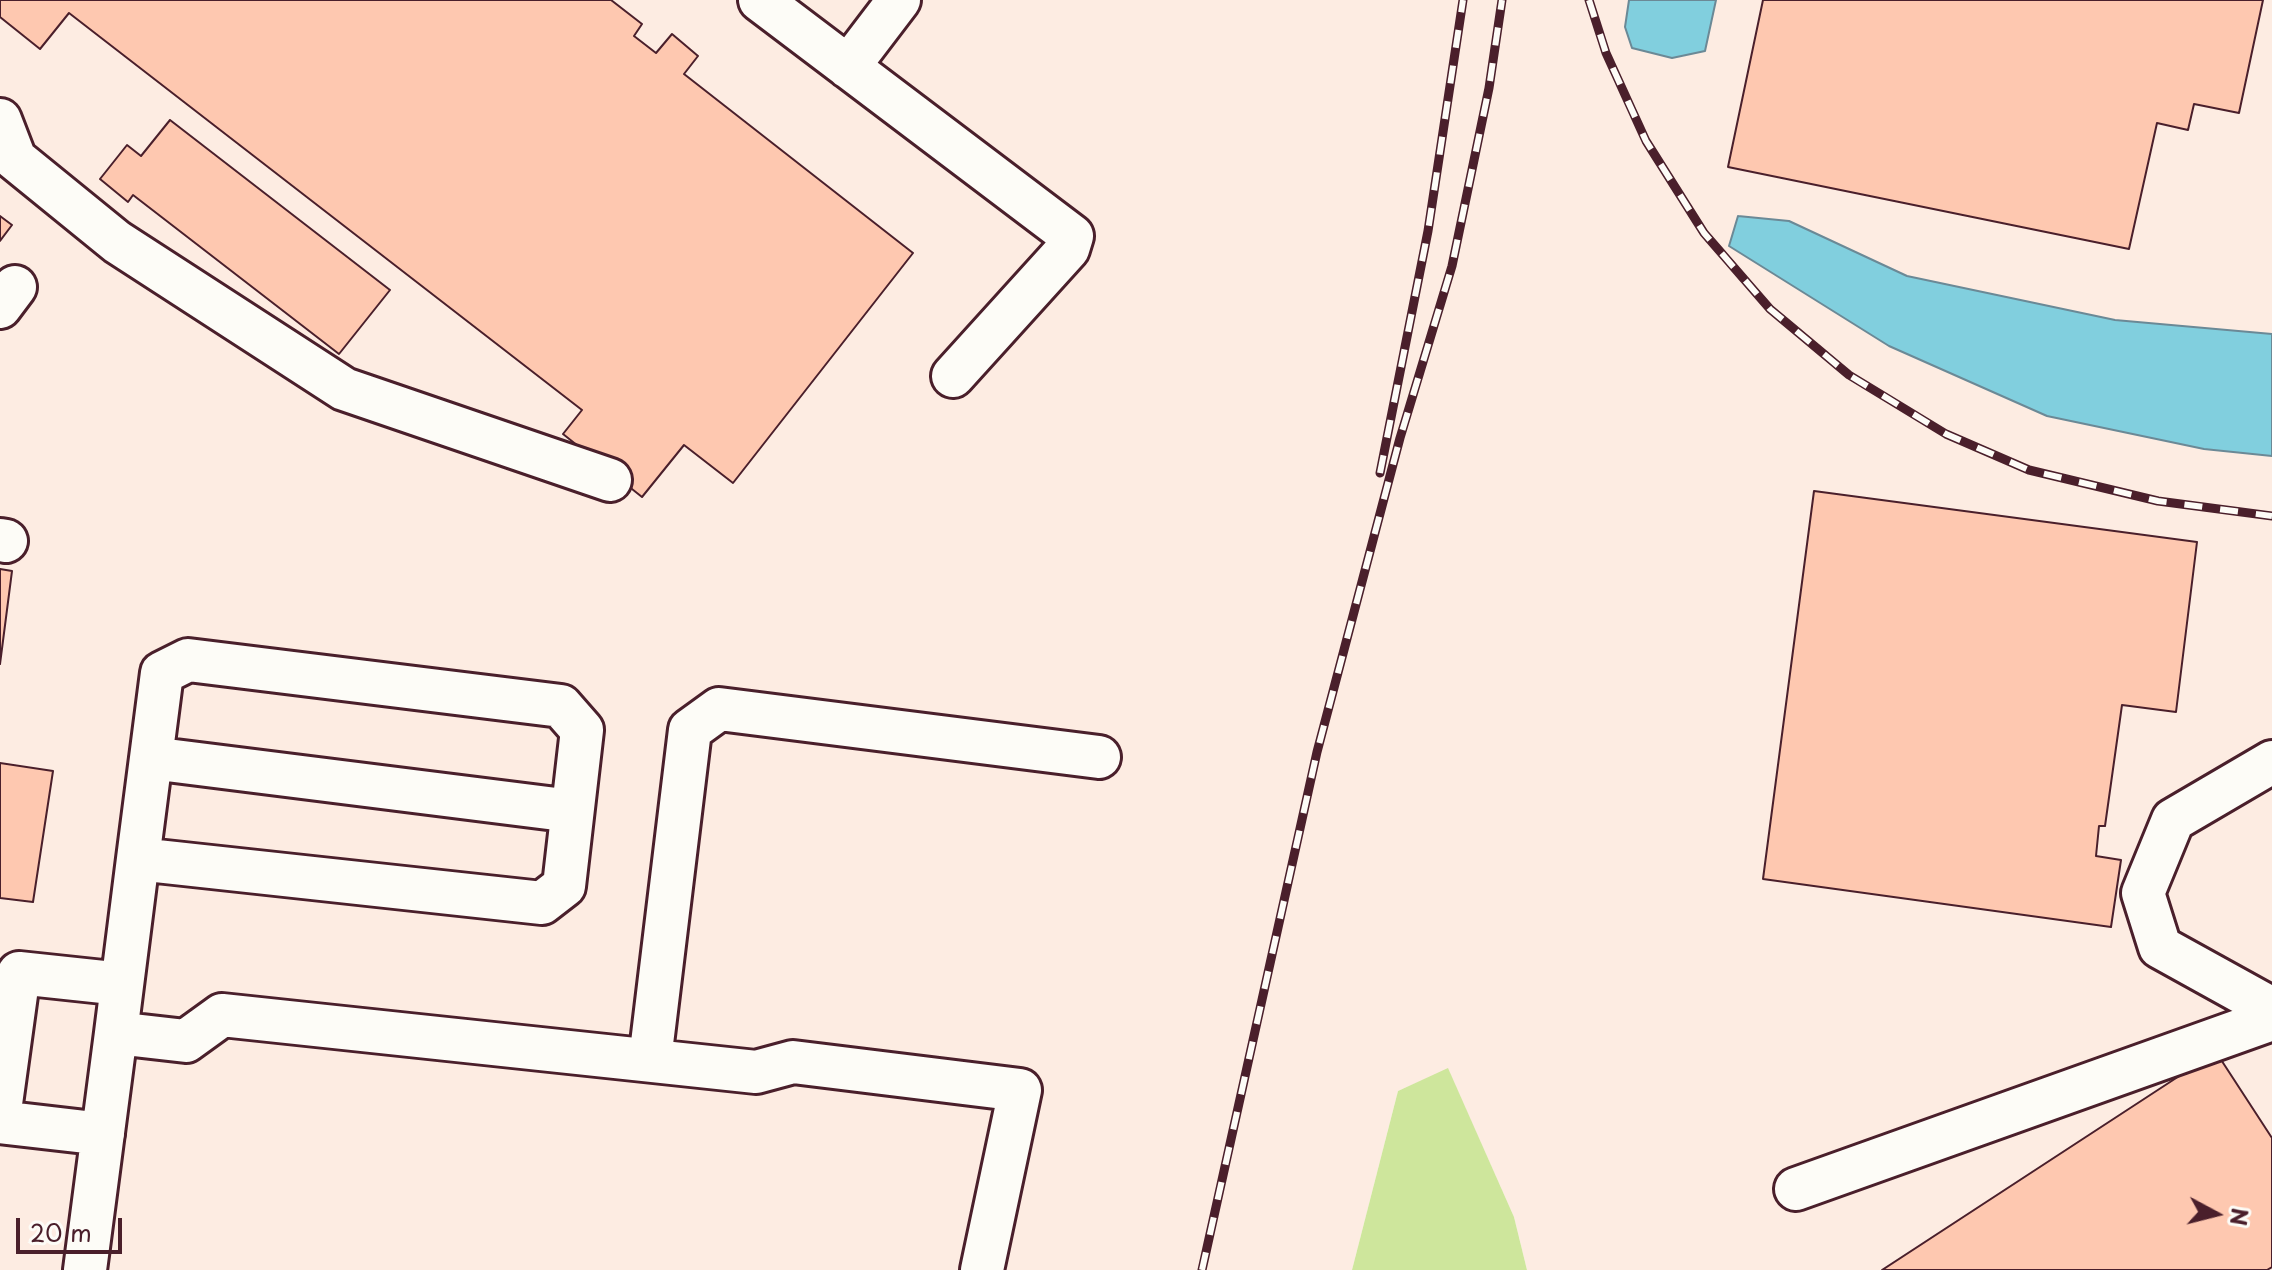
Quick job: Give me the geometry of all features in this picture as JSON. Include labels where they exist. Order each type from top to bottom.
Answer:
[{"type":"lane","points":[[760,0],[1072,236],[1068,249],[953,376]]},
{"type":"lane","points":[[848,67],[899,0]]},
{"type":"lane","points":[[0,120],[15,159],[117,242],[344,389],[610,480]]},
{"type":"lane","points":[[85,1270],[103,1134],[122,984],[138,859],[162,673],[188,660],[561,706],[582,730],[564,886],[542,903],[138,859]]},
{"type":"lane","points":[[650,1060],[690,730],[719,709],[1099,757]]},
{"type":"lane","points":[[151,758],[572,811]]},
{"type":"lane","points":[[2272,762],[2173,820],[2143,893],[2160,947],[2272,1009]]},
{"type":"lane","points":[[0,1111],[19,973],[122,984]]},
{"type":"lane","points":[[116,1033],[186,1041],[222,1015],[756,1072],[793,1062],[1020,1090],[982,1270]]},
{"type":"lane","points":[[1796,1189],[2272,1019]]},
{"type":"lane","points":[[0,1122],[103,1134]]},
{"type":"shaded area","points":[[0,0],[1629,0],[1625,27],[1705,51],[1716,0],[2272,0],[2272,334],[2115,320],[1907,276],[1789,221],[1889,346],[2047,416],[2204,449],[2272,456],[2272,1270],[1527,1270],[1514,1217],[1448,1069],[1398,1091],[1352,1270],[0,1270]]},
{"type":"green space","points":[[1448,1068],[1514,1217],[1527,1270],[1352,1270],[1398,1091]]},
{"type":"water","points":[[1629,0],[1716,0],[1705,51],[1672,58],[1632,48],[1625,27]]},
{"type":"water","points":[[1738,216],[1789,221],[1907,276],[2115,320],[2272,334],[2272,456],[2204,449],[2047,416],[1889,346],[1729,246]]},
{"type":"building","points":[[0,0],[611,0],[642,24],[634,36],[656,53],[672,34],[698,56],[684,74],[913,253],[733,483],[684,445],[642,497],[563,434],[582,410],[69,13],[40,49],[0,17]]},
{"type":"building","points":[[1763,0],[2263,0],[2239,113],[2194,104],[2188,130],[2157,123],[2129,249],[1728,167]]},
{"type":"building","points":[[170,120],[390,290],[339,354],[133,195],[128,202],[100,179],[127,145],[141,156]]},
{"type":"building","points":[[0,216],[12,225],[0,241]]},
{"type":"building","points":[[1814,491],[2197,542],[2176,712],[2122,705],[2105,826],[2099,826],[2096,856],[2121,860],[2111,927],[1763,879]]},
{"type":"building","points":[[0,569],[12,571],[0,664]]},
{"type":"building","points":[[0,763],[53,771],[33,902],[0,898]]},
{"type":"building","points":[[2216,1052],[2272,1138],[2272,1267],[2267,1270],[1882,1270]]},
{"type":"railway","points":[[1380,473],[1428,231],[1463,0]]},
{"type":"railway","points":[[1202,1270],[1317,752],[1400,438],[1452,266],[1489,88],[1502,0]]},
{"type":"railway","points":[[1589,0],[1606,53],[1646,141],[1704,233],[1770,309],[1849,375],[1946,434],[2029,470],[2158,501],[2272,516]]}]
